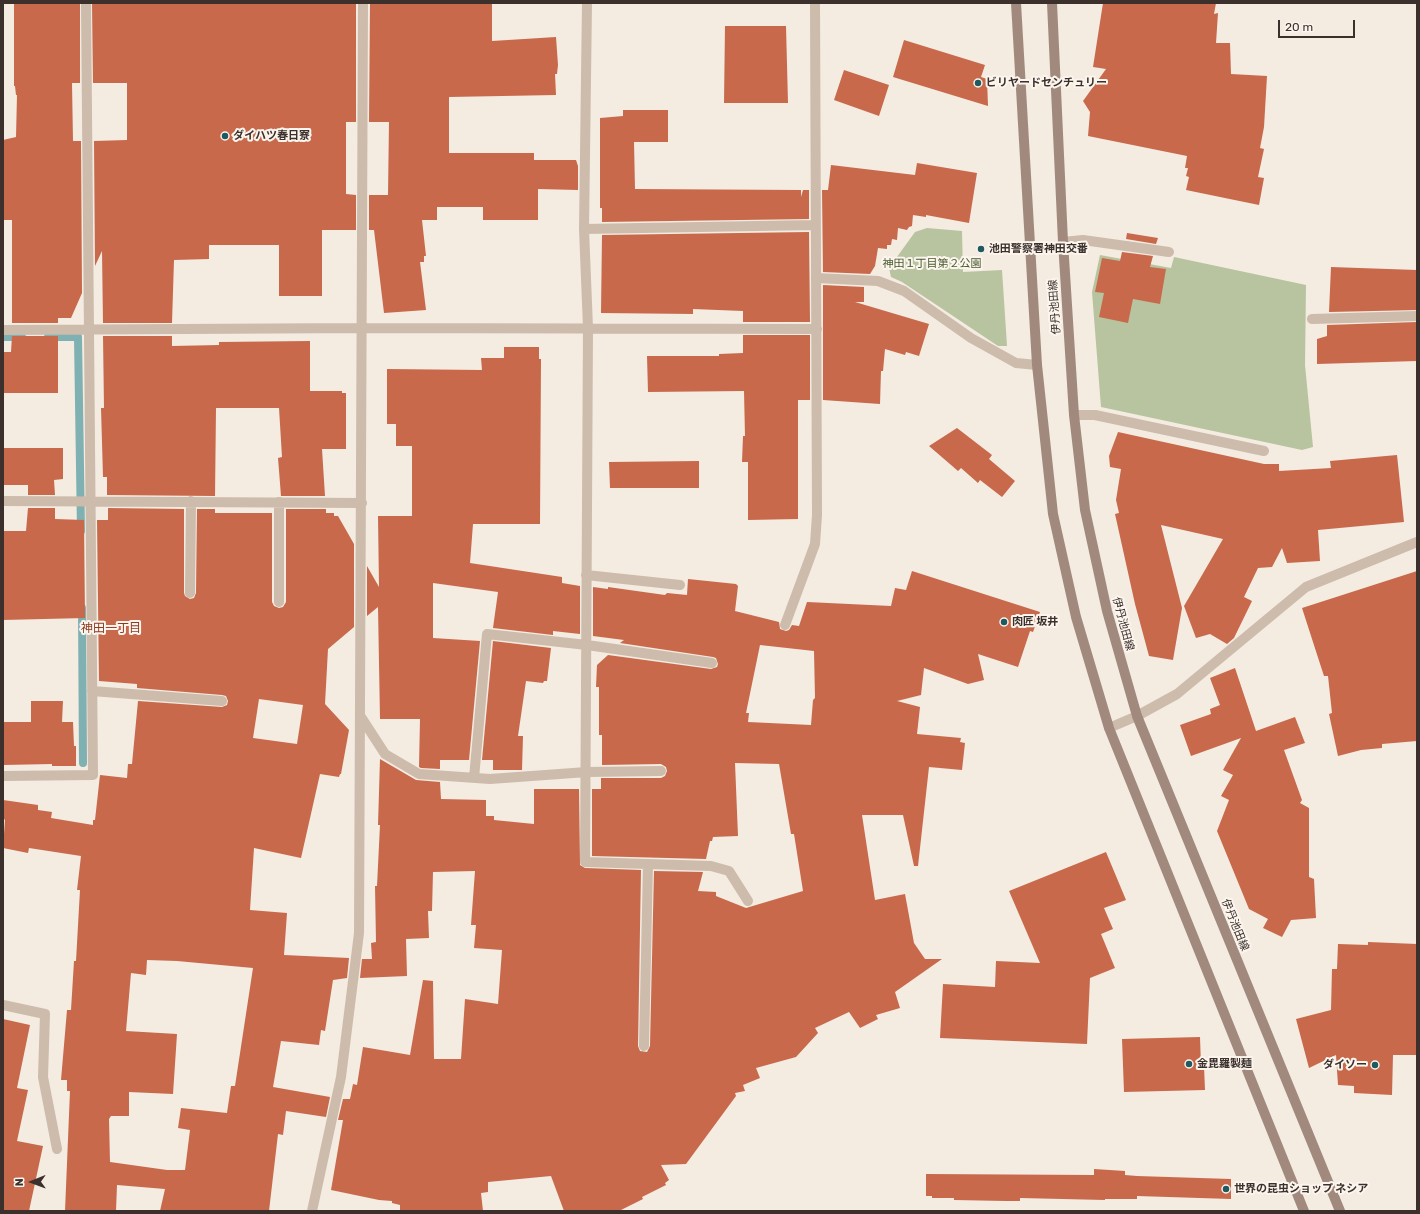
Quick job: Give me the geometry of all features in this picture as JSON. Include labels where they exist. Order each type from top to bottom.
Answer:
[{"type":"main road","name":"伊丹池田線","points":[[1016,3],[1037,365],[1053,514],[1076,617],[1110,728],[1304,1211]]},
{"type":"main road","name":"伊丹池田線","points":[[1052,3],[1063,242],[1074,416],[1087,518],[1107,611],[1137,716],[1340,1211]]},
{"type":"street","points":[[3,776],[93,776],[86,3]]},
{"type":"street","points":[[312,1211],[341,1077],[359,932],[362,717],[363,3]]},
{"type":"street","points":[[587,3],[584,229],[588,328],[586,575],[587,772],[585,862],[711,866],[729,871],[748,901]]},
{"type":"street","points":[[786,625],[815,544],[817,329],[815,225],[815,3]]},
{"type":"street","points":[[584,229],[815,225]]},
{"type":"street","points":[[1063,242],[1083,240],[1169,252]]},
{"type":"street","points":[[816,278],[878,280],[904,291],[971,338],[1016,363],[1037,365]]},
{"type":"street","points":[[1312,319],[1417,316]]},
{"type":"street","points":[[3,330],[362,328],[817,329]]},
{"type":"street","points":[[1074,416],[1095,415],[1264,451]]},
{"type":"street","points":[[3,502],[191,501],[362,503]]},
{"type":"street","points":[[190,593],[191,501]]},
{"type":"street","points":[[279,502],[279,602]]},
{"type":"street","points":[[1110,728],[1137,716],[1177,694],[1306,587],[1417,542]]},
{"type":"street","points":[[586,575],[680,585]]},
{"type":"street","points":[[474,778],[487,634],[587,645],[712,663]]},
{"type":"street","points":[[92,691],[222,701]]},
{"type":"street","points":[[362,717],[385,754],[419,774],[490,779],[587,772],[661,770]]},
{"type":"street","points":[[644,1046],[648,864]]},
{"type":"street","points":[[3,1005],[45,1014],[43,1077],[57,1149]]},
{"type":"green space","name":"神田１丁目第２公園","points":[[927,228],[962,231],[963,272],[1002,270],[1007,346],[998,346],[902,282],[891,277],[889,268],[915,232]]},
{"type":"green space","points":[[1100,255],[1171,268],[1174,257],[1306,285],[1305,365],[1313,447],[1302,450],[1101,407],[1092,292]]},
{"type":"building","points":[[14,3],[80,3],[80,83],[72,83],[73,141],[81,141],[82,293],[71,318],[58,318],[58,323],[12,323],[12,220],[3,220],[3,140],[16,137],[17,95],[14,86]]},
{"type":"building","points":[[92,3],[356,3],[356,122],[346,122],[346,194],[356,195],[356,230],[322,230],[322,296],[279,296],[279,245],[209,245],[209,259],[174,260],[172,323],[103,323],[102,251],[95,266],[94,141],[127,140],[127,83],[93,83]]},
{"type":"building","points":[[370,3],[492,3],[492,41],[556,37],[558,65],[557,74],[555,74],[556,95],[449,97],[449,153],[534,153],[534,160],[576,160],[578,166],[578,190],[538,189],[538,220],[483,220],[483,207],[437,207],[437,220],[422,220],[426,256],[424,256],[424,262],[420,262],[426,310],[384,313],[374,230],[369,230],[369,195],[388,195],[389,122],[369,122]]},
{"type":"building","points":[[1103,3],[1216,3],[1214,14],[1218,13],[1216,43],[1230,43],[1231,74],[1267,76],[1264,127],[1260,148],[1264,149],[1258,177],[1264,178],[1259,205],[1186,190],[1189,177],[1186,176],[1188,168],[1185,168],[1187,156],[1088,136],[1090,112],[1083,101],[1106,69],[1093,67]]},
{"type":"building","points":[[725,26],[786,26],[788,103],[724,103]]},
{"type":"building","points":[[904,40],[985,65],[981,77],[987,79],[988,106],[893,77]]},
{"type":"building","points":[[844,70],[889,85],[879,116],[834,100]]},
{"type":"building","points":[[623,110],[668,110],[668,142],[634,142],[635,189],[801,190],[801,197],[803,190],[809,190],[809,219],[602,222],[602,208],[600,208],[600,118],[623,116]]},
{"type":"building","points":[[917,163],[977,173],[969,223],[926,215],[926,217],[913,215],[912,226],[907,230],[898,228],[897,240],[892,239],[891,245],[887,245],[887,249],[878,248],[875,266],[870,274],[823,272],[822,190],[828,190],[831,165],[915,175]]},
{"type":"building","points":[[809,232],[810,322],[743,322],[743,311],[693,309],[693,314],[601,313],[602,235]]},
{"type":"building","points":[[1127,233],[1158,238],[1156,244],[1126,239]]},
{"type":"building","points":[[1122,252],[1153,256],[1150,267],[1166,269],[1160,304],[1133,299],[1128,323],[1099,317],[1104,293],[1095,292],[1102,258],[1120,261]]},
{"type":"building","points":[[1331,267],[1417,270],[1417,310],[1329,312]]},
{"type":"building","points":[[823,285],[864,287],[864,302],[855,302],[929,324],[919,356],[906,352],[905,355],[885,349],[883,371],[881,371],[880,404],[823,400]]},
{"type":"building","points":[[1417,322],[1417,361],[1317,364],[1317,339],[1327,336],[1327,325]]},
{"type":"building","points":[[743,335],[810,335],[810,400],[798,400],[798,519],[748,520],[748,462],[742,462],[743,436],[745,436],[744,391],[648,392],[647,356],[719,356],[719,354],[743,353]]},
{"type":"building","points":[[12,336],[58,336],[58,393],[3,393],[3,352],[11,352]]},
{"type":"building","points":[[103,336],[172,336],[172,346],[219,345],[219,342],[310,341],[310,391],[342,391],[342,393],[346,393],[346,449],[322,449],[325,496],[281,496],[278,458],[282,457],[279,408],[216,408],[215,496],[107,495],[107,477],[103,477],[101,408],[104,408]]},
{"type":"building","points":[[504,347],[539,347],[539,359],[541,359],[540,524],[473,524],[470,563],[562,577],[562,583],[580,586],[580,634],[553,631],[553,635],[493,628],[498,592],[433,583],[433,638],[480,641],[469,760],[440,760],[440,769],[421,768],[419,767],[420,719],[380,719],[378,607],[367,616],[367,566],[379,587],[378,516],[412,516],[412,446],[396,446],[396,424],[387,424],[387,369],[482,370],[481,358],[504,358]]},
{"type":"building","points":[[957,428],[992,455],[989,459],[1015,481],[1002,497],[980,480],[978,483],[961,468],[958,471],[929,446]]},
{"type":"building","points":[[1118,432],[1264,464],[1279,464],[1279,471],[1331,468],[1330,461],[1397,455],[1404,522],[1318,530],[1320,561],[1287,563],[1282,548],[1272,567],[1258,568],[1244,597],[1252,601],[1234,638],[1227,644],[1210,634],[1196,638],[1184,606],[1223,539],[1161,525],[1182,608],[1173,660],[1149,656],[1135,604],[1115,514],[1119,513],[1116,500],[1121,469],[1110,467],[1109,456]]},
{"type":"building","points":[[3,448],[63,448],[63,479],[54,480],[55,495],[28,495],[28,485],[3,485]]},
{"type":"building","points":[[699,461],[699,488],[610,488],[609,462]]},
{"type":"building","points":[[28,508],[55,508],[55,519],[84,520],[85,618],[3,620],[3,531],[26,531]]},
{"type":"building","points":[[108,508],[184,509],[184,593],[185,596],[190,599],[194,598],[196,593],[197,509],[215,509],[215,513],[272,513],[272,602],[274,606],[279,608],[283,607],[286,602],[286,509],[326,509],[326,513],[334,513],[334,516],[338,516],[354,544],[354,627],[328,649],[325,704],[349,730],[341,774],[339,777],[320,774],[301,858],[254,848],[250,910],[287,913],[284,955],[349,958],[347,978],[333,980],[325,1031],[321,1030],[319,1045],[281,1041],[273,1087],[330,1097],[326,1117],[286,1111],[283,1135],[278,1134],[269,1211],[160,1211],[165,1189],[117,1185],[116,1211],[65,1211],[70,1091],[67,1091],[67,1080],[61,1080],[67,1010],[71,1010],[74,961],[76,961],[80,890],[77,890],[81,856],[29,848],[28,853],[3,848],[5,820],[3,818],[3,800],[38,805],[38,810],[52,812],[51,818],[93,825],[93,820],[95,820],[100,775],[127,778],[128,764],[132,764],[138,701],[222,707],[227,705],[228,701],[226,696],[222,695],[137,688],[137,684],[99,681],[97,520],[108,520]],"holes":[[[259,699],[303,705],[297,744],[253,738]],[[147,960],[177,961],[253,968],[235,1086],[231,1086],[227,1113],[181,1108],[178,1128],[190,1130],[185,1170],[167,1170],[110,1162],[109,1119],[111,1116],[129,1116],[129,1092],[173,1094],[177,1034],[126,1031],[131,973],[146,975]]]},
{"type":"building","points":[[912,571],[1040,612],[1033,632],[1030,631],[1018,667],[978,654],[984,680],[968,684],[924,668],[921,695],[897,701],[920,707],[917,734],[961,738],[960,742],[965,743],[962,770],[929,767],[918,866],[914,866],[903,815],[862,815],[875,900],[905,894],[914,943],[925,959],[942,959],[895,992],[900,1008],[876,1015],[878,1019],[860,1028],[849,1012],[815,1028],[818,1033],[796,1057],[756,1068],[760,1078],[743,1085],[745,1091],[735,1093],[736,1096],[686,1164],[661,1165],[669,1180],[665,1183],[666,1185],[619,1211],[564,1211],[551,1176],[488,1182],[488,1192],[481,1193],[483,1211],[400,1211],[400,1205],[392,1203],[392,1201],[379,1200],[331,1190],[343,1120],[338,1120],[343,1099],[350,1099],[353,1084],[357,1085],[363,1047],[410,1055],[423,980],[433,981],[434,1059],[461,1059],[465,999],[498,1004],[502,950],[474,948],[476,925],[471,925],[475,871],[433,872],[432,911],[428,911],[429,938],[406,939],[407,976],[360,978],[362,959],[372,959],[371,943],[376,942],[375,886],[377,886],[380,825],[378,825],[380,759],[416,780],[440,782],[441,799],[486,800],[486,816],[494,816],[494,820],[534,824],[534,789],[579,789],[580,865],[585,868],[641,870],[638,1046],[640,1051],[647,1052],[650,1046],[654,871],[703,872],[698,891],[716,892],[716,896],[746,908],[803,891],[794,834],[791,834],[779,764],[735,763],[738,836],[713,837],[712,841],[710,841],[706,859],[592,856],[592,789],[601,789],[601,778],[661,778],[665,776],[667,771],[666,767],[661,764],[602,765],[602,735],[599,735],[599,687],[596,687],[597,665],[608,655],[711,669],[717,667],[718,664],[716,658],[713,657],[620,643],[624,640],[593,636],[593,587],[608,589],[608,587],[665,595],[667,593],[687,595],[688,579],[736,584],[738,586],[735,611],[779,622],[780,629],[786,631],[789,630],[792,625],[799,626],[807,602],[891,606],[895,588],[906,590]],"holes":[[[760,645],[814,651],[815,698],[813,700],[811,725],[748,722],[749,713],[746,713]]]},
{"type":"building","points":[[1417,571],[1417,741],[1382,744],[1382,748],[1361,750],[1338,756],[1329,714],[1332,713],[1328,676],[1324,676],[1302,608]]},
{"type":"building","points":[[493,641],[551,648],[547,681],[544,681],[543,683],[526,681],[518,736],[523,736],[522,770],[493,770],[493,760],[482,760]]},
{"type":"building","points":[[1235,668],[1256,731],[1295,717],[1305,743],[1284,750],[1302,800],[1300,803],[1309,808],[1309,877],[1314,879],[1316,918],[1291,920],[1282,937],[1263,928],[1268,919],[1249,909],[1217,831],[1229,800],[1221,796],[1233,775],[1223,770],[1241,738],[1191,756],[1180,725],[1211,714],[1210,709],[1220,705],[1210,678]]},
{"type":"building","points":[[31,701],[63,701],[62,722],[73,722],[74,746],[76,746],[76,766],[52,766],[52,764],[3,765],[3,722],[31,722]]},
{"type":"building","points":[[1106,852],[1126,900],[1104,908],[1113,929],[1101,934],[1115,968],[1090,978],[1087,1044],[940,1038],[943,984],[995,987],[996,961],[1040,963],[1009,891]]},
{"type":"building","points":[[1368,942],[1417,944],[1417,1055],[1393,1055],[1392,1095],[1354,1093],[1354,1086],[1338,1085],[1336,1055],[1309,1068],[1296,1019],[1331,1010],[1332,969],[1337,969],[1338,944],[1368,945]]},
{"type":"building","points":[[3,1019],[30,1025],[17,1088],[28,1090],[17,1141],[43,1146],[29,1211],[3,1211]]},
{"type":"building","points":[[1200,1037],[1201,1066],[1204,1066],[1205,1090],[1124,1092],[1122,1039]]},
{"type":"building","points":[[1094,1169],[1125,1171],[1125,1175],[1137,1176],[1231,1179],[1231,1199],[1137,1196],[1137,1199],[1105,1200],[1020,1198],[1020,1201],[1006,1201],[954,1200],[954,1198],[932,1198],[932,1196],[926,1196],[926,1174],[1094,1175]]},
{"type":"waterway","points":[[3,337],[22,337]]},
{"type":"waterway","points":[[48,337],[78,337],[81,531]]},
{"type":"waterway","points":[[82,608],[83,763]]},
{"type":"place","name":"ビリヤードセンチュリー","points":[[978,83]]},
{"type":"place","name":"ダイハツ春日寮","points":[[225,136]]},
{"type":"place","name":"池田警察署神田交番","points":[[981,249]]},
{"type":"place","name":"肉匠 坂井","points":[[1004,622]]},
{"type":"place","name":"金毘羅製麺","points":[[1189,1064]]},
{"type":"place","name":"ダイソー","points":[[1375,1065]]},
{"type":"place","name":"世界の昆虫ショップ ネシア","points":[[1226,1189]]},
{"type":"district","name":"神田一丁目","points":[[111,629]]}]
